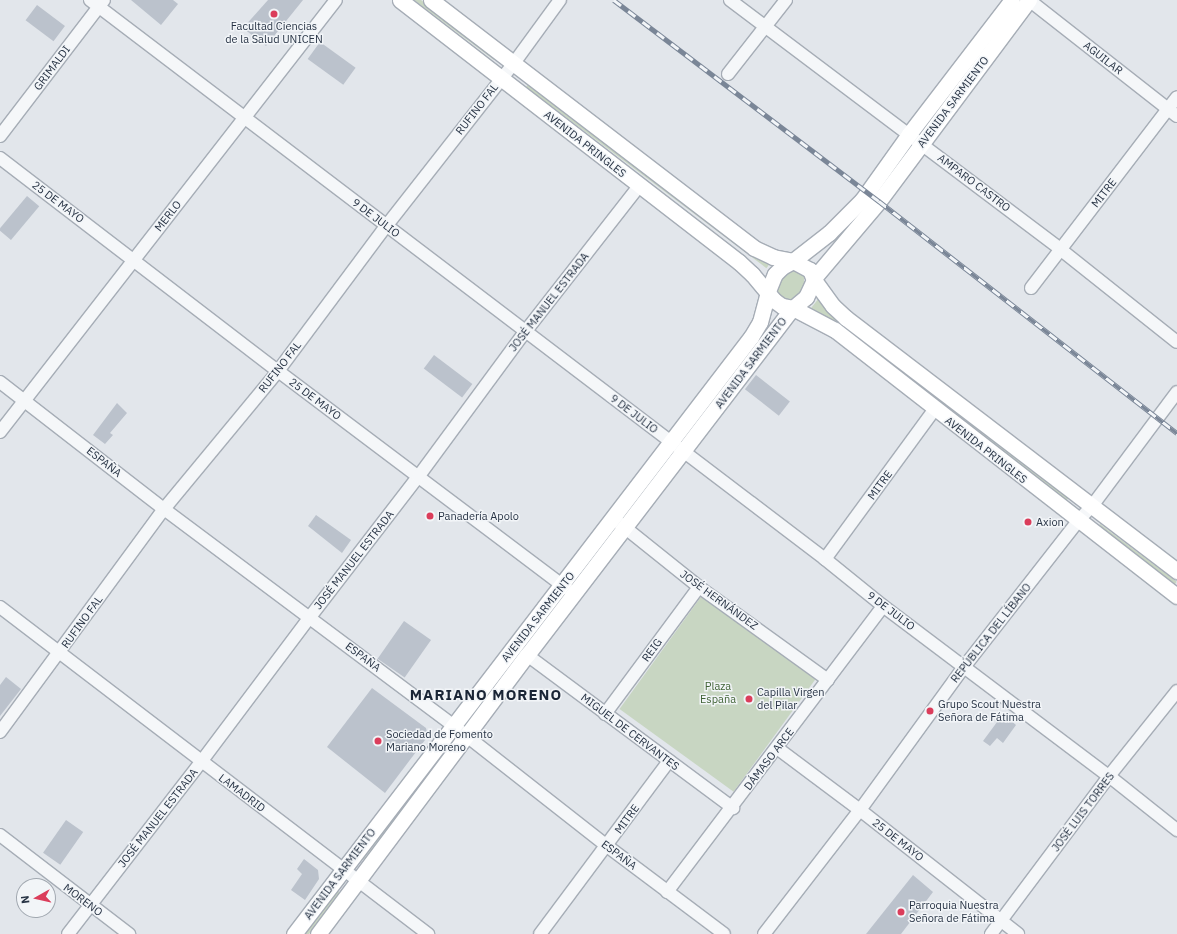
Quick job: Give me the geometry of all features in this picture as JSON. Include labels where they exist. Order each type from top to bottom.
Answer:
[{"type":"main road","name":"AVENIDA PRINGLES","points":[[400,0],[739,262],[768,292]]},
{"type":"main road","name":"AVENIDA PRINGLES","points":[[431,0],[754,248],[773,257],[793,261]]},
{"type":"main road","name":"AVENIDA SARMIENTO","points":[[793,261],[829,233],[862,200],[909,134],[1012,0]]},
{"type":"main road","name":"AVENIDA SARMIENTO","points":[[814,279],[879,201],[1029,0]]},
{"type":"main road","points":[[793,261],[810,270],[814,279],[806,297],[792,308],[782,306],[775,302],[768,292],[775,274],[782,267],[793,261]]},
{"type":"main road","name":"AVENIDA PRINGLES","points":[[814,279],[832,306],[846,318],[1177,572]]},
{"type":"main road","name":"AVENIDA SARMIENTO","points":[[318,934],[360,881],[527,655],[612,518],[751,338],[760,322],[768,292]]},
{"type":"main road","name":"AVENIDA PRINGLES","points":[[792,308],[834,330],[934,410],[1177,596]]},
{"type":"main road","name":"AVENIDA SARMIENTO","points":[[294,934],[454,726],[568,590],[625,528],[792,308]]},
{"type":"street","name":"MERLO","points":[[0,432],[336,0]]},
{"type":"street","name":"RUFINO FAL","points":[[0,732],[164,509],[278,371],[387,226],[514,63],[560,0]]},
{"type":"street","name":"AMPARO CASTRO","points":[[730,0],[1060,249],[1177,342]]},
{"type":"street","points":[[728,74],[786,0]]},
{"type":"street","name":"AGUILAR","points":[[1029,0],[1172,113]]},
{"type":"street","name":"9 DE JULIO","points":[[97,2],[243,118],[825,559],[883,606],[1109,776],[1177,830]]},
{"type":"street","name":"GRIMALDI","points":[[0,136],[97,2]]},
{"type":"street","name":"MITRE","points":[[1031,288],[1060,249],[1172,113],[1177,98]]},
{"type":"street","name":"25 DE MAYO","points":[[0,158],[278,371],[568,590]]},
{"type":"street","name":"JOSÉ MANUEL ESTRADA","points":[[68,934],[418,477],[525,332],[639,186]]},
{"type":"street","name":"ESPAÑA","points":[[0,382],[164,509],[454,726],[607,846],[724,934]]},
{"type":"street","name":"REPÚBLICA DEL LÍBANO","points":[[764,934],[860,810],[964,667],[1078,521],[1092,506],[1177,392]]},
{"type":"street","name":"MITRE","points":[[825,559],[934,410]]},
{"type":"street","name":"JOSÉ HERNÁNDEZ","points":[[612,518],[699,587],[828,680]]},
{"type":"street","name":"REIG","points":[[606,714],[699,587]]},
{"type":"street","name":"DÁMASO ARCE","points":[[668,892],[883,606]]},
{"type":"street","name":"LAMADRID","points":[[0,607],[428,934]]},
{"type":"street","name":"MIGUEL DE CERVANTES","points":[[527,655],[732,808]]},
{"type":"street","name":"JOSÉ LUIS TORRES","points":[[991,934],[1109,776],[1177,691]]},
{"type":"street","name":"25 DE MAYO","points":[[777,748],[860,810],[1018,934]]},
{"type":"street","name":"MITRE","points":[[540,934],[669,761]]},
{"type":"street","name":"MORENO","points":[[0,835],[90,906],[130,934]]},
{"type":"green space","points":[[414,0],[421,0],[497,56],[494,60]]},
{"type":"green space","points":[[529,83],[769,264],[766,268],[526,87]]},
{"type":"green space","points":[[796,270],[801,272],[804,277],[804,285],[797,297],[788,302],[778,294],[777,289],[785,275]]},
{"type":"green space","points":[[819,298],[834,318],[1069,497],[1067,500],[833,320],[808,312]]},
{"type":"green space","points":[[1100,524],[1177,582],[1174,585],[1098,527]]},
{"type":"green space","name":"Plaza España","points":[[703,594],[817,677],[734,792],[620,709]]},
{"type":"green space","points":[[448,746],[450,747],[363,860],[361,858]]},
{"type":"green space","points":[[338,891],[340,893],[309,934],[305,934]]},
{"type":"building","points":[[131,0],[173,0],[178,4],[161,25]]},
{"type":"building","name":"Facultad Ciencias de la Salud UNICEN","points":[[268,0],[303,0],[266,46],[243,28]]},
{"type":"building","points":[[37,5],[65,26],[54,41],[26,20]]},
{"type":"building","points":[[320,42],[356,68],[343,85],[308,59]]},
{"type":"building","points":[[27,196],[39,206],[11,240],[0,231],[0,228]]},
{"type":"building","points":[[434,355],[472,384],[462,397],[424,369]]},
{"type":"building","points":[[756,375],[790,401],[779,416],[745,389]]},
{"type":"building","points":[[117,403],[127,413],[110,433],[113,435],[105,444],[93,435]]},
{"type":"building","points":[[316,515],[351,540],[342,553],[308,526]]},
{"type":"building","points":[[404,621],[431,640],[405,678],[378,659]]},
{"type":"building","points":[[6,677],[21,689],[0,716],[0,685]]},
{"type":"building","name":"Sociedad de Fomento Mariano Moreno","points":[[372,688],[426,728],[428,736],[385,793],[327,747]]},
{"type":"building","points":[[1003,714],[1016,725],[1003,743],[997,738],[990,746],[983,741]]},
{"type":"building","points":[[66,820],[83,832],[60,865],[43,853]]},
{"type":"building","points":[[304,859],[318,870],[319,879],[305,900],[291,890],[302,874],[297,869]]},
{"type":"building","name":"Parroquia Nuestra Señora de Fátima","points":[[913,875],[933,892],[901,934],[866,934]]},
{"type":"railway","points":[[614,0],[879,201],[1177,433]]},
{"type":"place","name":"Facultad Ciencias de la Salud UNICEN","points":[[274,14]]},
{"type":"place","name":"Panadería Apolo","points":[[430,516]]},
{"type":"place","name":"Axion","points":[[1028,522]]},
{"type":"place","name":"Capilla Virgen del Pilar","points":[[749,699]]},
{"type":"place","name":"Grupo Scout Nuestra Señora de Fátima","points":[[930,711]]},
{"type":"place","name":"Sociedad de Fomento Mariano Moreno","points":[[378,741]]},
{"type":"place","name":"Parroquia Nuestra Señora de Fátima","points":[[901,912]]},
{"type":"district","name":"MARIANO MORENO","points":[[486,695]]}]
